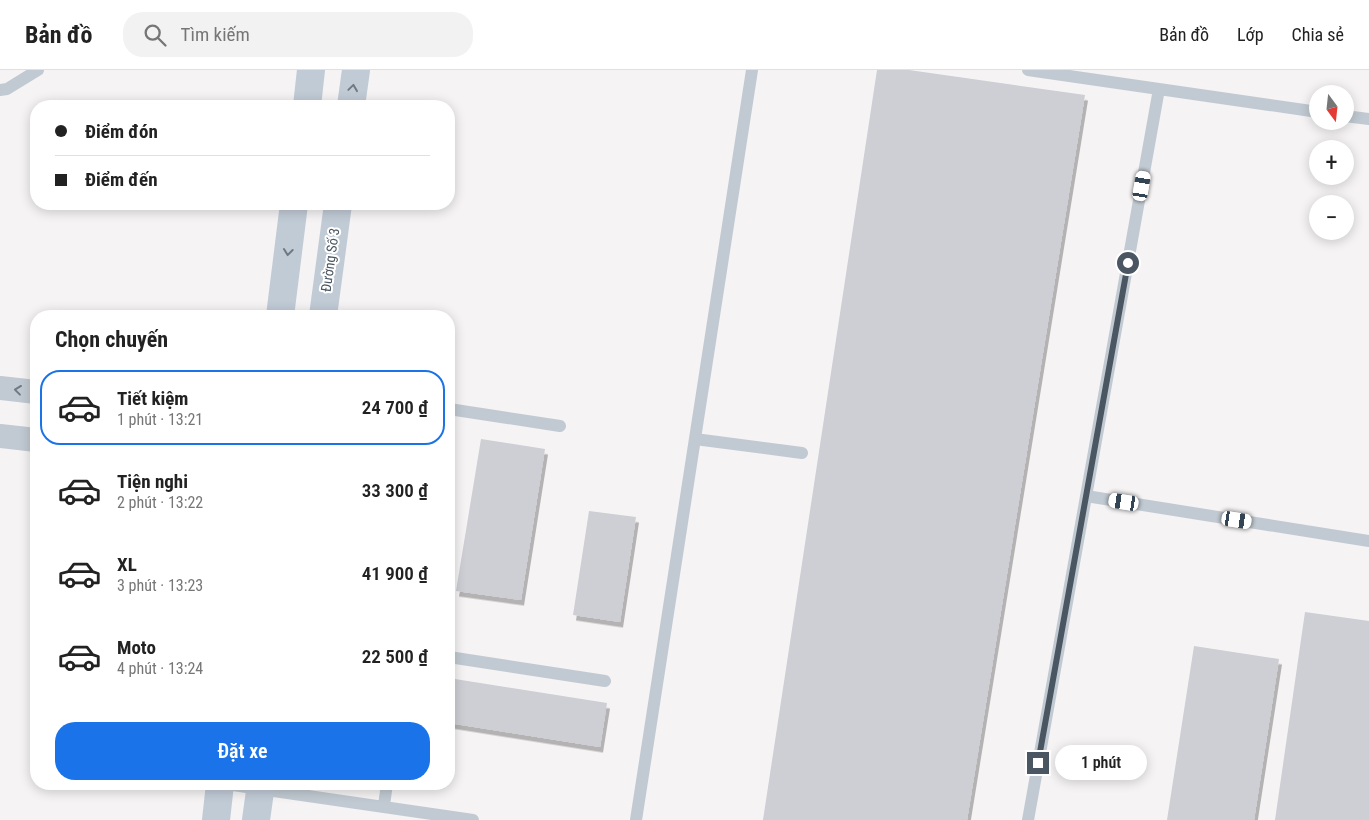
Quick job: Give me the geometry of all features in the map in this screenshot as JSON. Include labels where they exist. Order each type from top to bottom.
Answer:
[{"type":"main road","points":[[308,100],[311,70]]},
{"type":"main road","points":[[352,100],[356,70]]},
{"type":"main road","points":[[281,310],[293,210]]},
{"type":"main road","name":"Đường Số 3","points":[[324,310],[337,210]]},
{"type":"main road","points":[[216,820],[219,790]]},
{"type":"main road","points":[[256,820],[260,790]]},
{"type":"street","points":[[0,388],[30,391]]},
{"type":"street","points":[[0,436],[30,439]]},
{"type":"lane","points":[[0,90],[7,89],[38,70]]},
{"type":"lane","points":[[636,820],[752,70]]},
{"type":"lane","points":[[1028,70],[1309,111]]},
{"type":"lane","points":[[1028,820],[1159,89]]},
{"type":"lane","points":[[1354,117],[1369,119]]},
{"type":"lane","points":[[455,410],[560,426]]},
{"type":"lane","points":[[695,439],[802,453]]},
{"type":"lane","points":[[1086,496],[1369,541]]},
{"type":"lane","points":[[455,658],[605,681]]},
{"type":"lane","points":[[287,790],[473,820]]},
{"type":"lane","points":[[384,805],[386,790]]},
{"type":"building","points":[[877,70],[909,70],[1085,95],[967,820],[763,820]]},
{"type":"building","points":[[481,439],[545,449],[521,600],[456,591]]},
{"type":"building","points":[[589,511],[636,517],[620,622],[573,615]]},
{"type":"building","points":[[1305,612],[1369,621],[1369,820],[1275,820]]},
{"type":"building","points":[[1194,646],[1279,659],[1254,820],[1167,820]]},
{"type":"building","points":[[455,679],[607,703],[600,747],[455,724]]},
{"type":"route","points":[[1038,763],[1128,263]]}]
